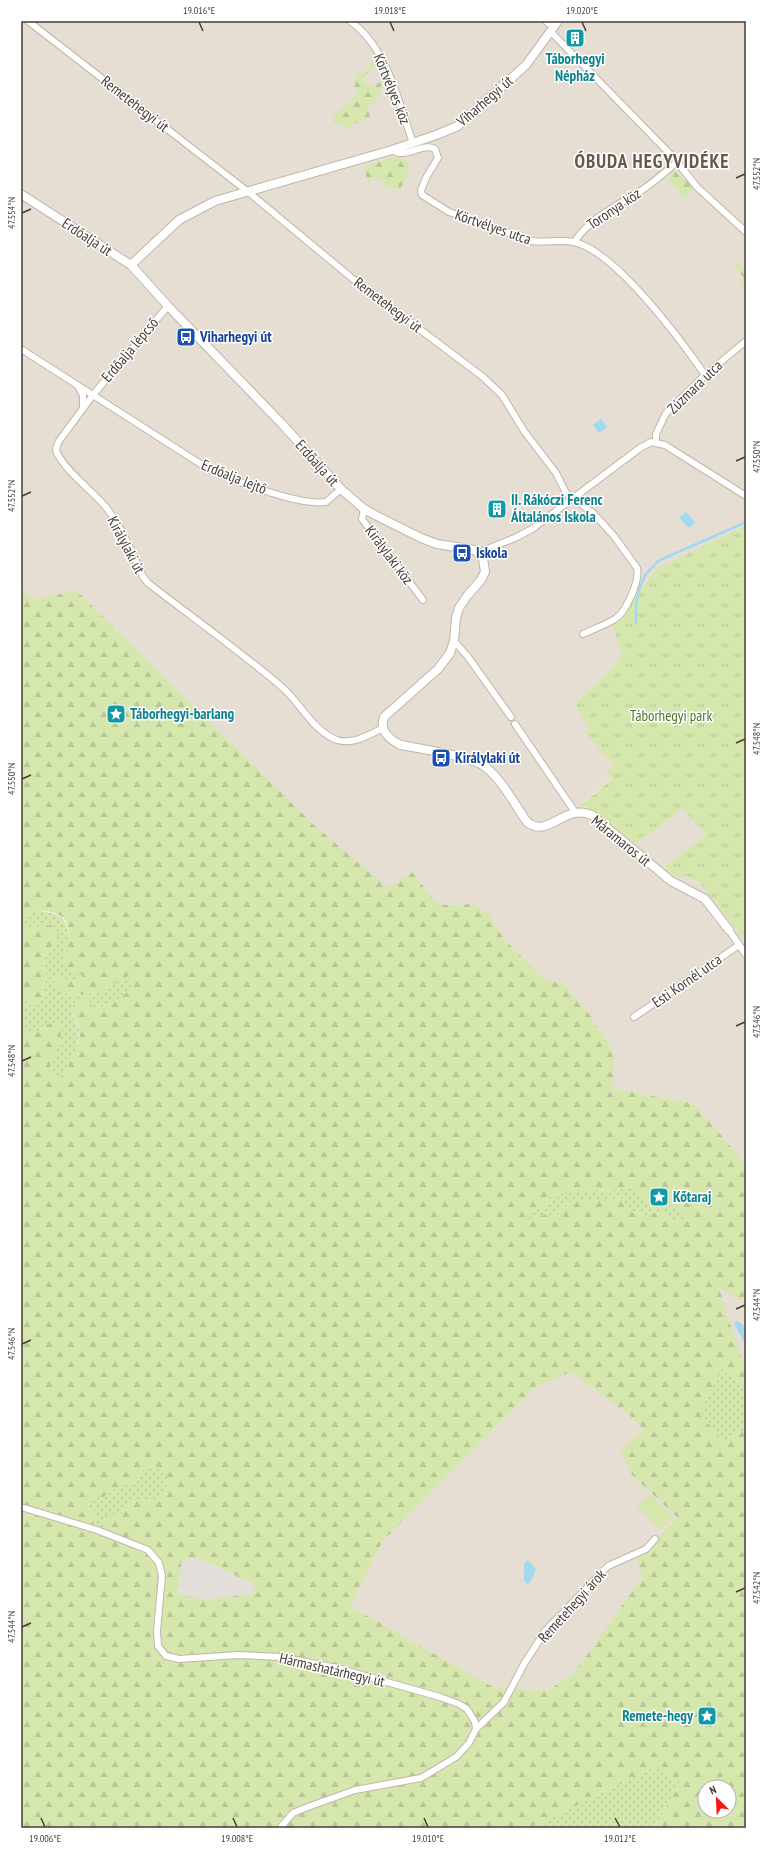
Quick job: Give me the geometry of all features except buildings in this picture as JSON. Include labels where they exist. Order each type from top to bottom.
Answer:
[{"type":"street","name":"Remetehegyi út","points":[[28,21],[247,191],[348,275],[495,388],[502,395],[524,431],[556,473],[566,493],[593,513],[614,536],[637,568],[638,574],[633,590],[622,611],[616,618],[583,634]]},
{"type":"street","name":"Körtvélyes köz","points":[[350,21],[370,42],[385,65],[413,143]]},
{"type":"street","points":[[546,21],[552,30],[672,156],[676,163],[697,187],[746,232]]},
{"type":"street","name":"Viharhegyi út","points":[[131,265],[164,232],[184,217],[214,201],[392,150],[458,126],[526,65],[558,21]]},
{"type":"street","name":"Körtvélyes utca","points":[[392,150],[402,154],[427,148],[435,149],[438,158],[420,190],[422,194],[449,212],[531,241],[541,243],[574,242]]},
{"type":"street","name":"Toronya köz","points":[[574,242],[586,227],[603,213],[642,190],[676,163]]},
{"type":"street","name":"Erdőalja út","points":[[21,194],[131,265],[168,306],[283,424],[341,489],[364,508],[421,538],[437,544],[467,548],[480,554]]},
{"type":"street","points":[[574,242],[598,255],[634,286],[705,375]]},
{"type":"street","name":"Erdőalja lépcső","points":[[93,395],[168,306]]},
{"type":"street","name":"Zúzmara utca","points":[[656,442],[656,434],[666,413],[705,375],[746,341]]},
{"type":"street","points":[[21,349],[93,395]]},
{"type":"street","points":[[75,384],[83,395],[83,408]]},
{"type":"street","name":"Királylaki út","points":[[93,395],[57,445],[57,453],[69,469],[105,507],[116,522],[127,541],[143,577],[148,583],[274,681],[294,699],[315,725],[332,738],[339,741],[355,740],[383,728]]},
{"type":"street","name":"Erdőalja lejtő","points":[[93,395],[191,459],[210,470],[235,480],[317,504],[326,502],[341,489]]},
{"type":"street","points":[[383,728],[382,722],[388,713],[444,661],[450,653],[454,640],[456,618],[459,608],[466,596],[481,580],[485,572],[483,558],[480,554],[485,550],[518,537],[573,499],[640,448],[651,442],[665,444],[746,496]]},
{"type":"street","name":"Királylaki köz","points":[[364,508],[362,519],[423,600]]},
{"type":"street","points":[[454,640],[468,657],[510,717]]},
{"type":"street","points":[[515,724],[576,812]]},
{"type":"street","name":"Máramaros út","points":[[383,728],[387,736],[393,742],[467,759],[484,766],[498,780],[526,822],[531,826],[544,827],[576,812],[584,812],[592,816],[671,881],[704,899],[729,930],[746,955]]},
{"type":"street","name":"Esti Kornél utca","points":[[634,1017],[739,945]]},
{"type":"street","name":"Hármashatárhegyi út","points":[[21,1507],[97,1530],[148,1550],[159,1563],[162,1576],[157,1638],[160,1650],[169,1658],[179,1659],[238,1655],[281,1657],[337,1668],[440,1697],[459,1704],[472,1716],[476,1729]]},
{"type":"street","name":"Remetehegyi árok","points":[[476,1729],[504,1702],[524,1664],[546,1630],[608,1566],[646,1549],[655,1539]]},
{"type":"street","points":[[280,1828],[293,1813],[355,1790],[416,1780],[430,1774],[456,1757],[465,1749],[476,1729]]},
{"type":"shaded area","points":[[21,21],[746,21],[746,528],[622,654],[617,664],[574,705],[590,728],[584,733],[614,765],[613,777],[582,803],[659,783],[708,834],[664,867],[677,878],[746,854],[746,1165],[695,1104],[612,1088],[614,1068],[612,1048],[589,1014],[564,984],[543,978],[504,939],[488,913],[473,904],[440,905],[420,881],[388,889],[313,824],[77,591],[33,599],[21,588]]},
{"type":"shaded area","points":[[719,1287],[746,1302],[746,1358],[742,1362]]},
{"type":"shaded area","points":[[571,1372],[630,1416],[644,1430],[633,1476],[677,1516],[637,1559],[642,1578],[573,1674],[546,1691],[493,1687],[350,1606],[382,1542],[536,1387]]},
{"type":"shaded area","points":[[199,1558],[253,1584],[253,1594],[203,1600],[178,1594],[182,1559]]},
{"type":"green space","points":[[373,61],[375,64],[362,80],[373,88],[382,80],[384,82],[380,87],[381,93],[374,103],[367,106],[370,117],[352,125],[347,130],[332,120],[338,112],[355,98],[358,93],[353,84],[358,75],[365,72]]},
{"type":"green space","points":[[398,155],[408,163],[410,171],[400,189],[388,186],[377,178],[373,177],[368,183],[364,167]]},
{"type":"green space","points":[[673,170],[694,187],[682,200],[678,188],[666,182],[671,176],[669,173]]},
{"type":"green space","points":[[736,262],[745,270],[746,290],[739,285],[743,277],[734,264]]},
{"type":"green space","name":"Táborhegyi park","points":[[746,526],[746,943],[700,882],[687,876],[677,878],[664,867],[707,834],[682,809],[635,844],[582,804],[613,778],[607,772],[614,765],[584,733],[590,728],[574,705],[617,664],[622,654],[612,623],[626,610],[657,568]]},
{"type":"green space","points":[[21,588],[33,599],[77,591],[313,824],[388,888],[413,872],[440,905],[473,904],[488,913],[504,939],[543,978],[564,984],[589,1014],[612,1048],[614,1068],[612,1088],[695,1104],[746,1165],[746,1302],[719,1288],[742,1361],[746,1358],[746,1392],[723,1367],[699,1411],[723,1442],[746,1429],[746,1828],[653,1828],[681,1783],[655,1767],[531,1828],[21,1828],[21,1029],[36,1033],[51,1022],[60,1023],[61,1040],[50,1065],[57,1084],[73,1058],[78,1044],[79,1029],[73,1014],[73,1007],[75,1003],[79,998],[88,997],[92,1007],[110,1004],[125,994],[134,984],[128,976],[97,993],[74,995],[58,993],[53,979],[58,977],[76,981],[82,976],[62,964],[66,945],[70,939],[69,929],[66,922],[60,916],[48,911],[35,912],[24,919],[21,924]],"holes":[[[623,1188],[639,1190],[635,1196],[676,1208],[687,1214],[682,1221],[674,1222],[667,1215],[659,1211],[649,1215],[642,1215],[626,1208],[623,1198],[581,1202],[571,1201],[555,1217],[549,1214],[529,1219],[530,1213],[546,1205],[551,1195],[569,1192],[614,1190]],[[571,1372],[630,1416],[644,1430],[620,1451],[633,1476],[677,1517],[637,1559],[642,1578],[573,1674],[547,1691],[493,1687],[350,1606],[382,1542],[536,1387]],[[150,1466],[166,1475],[167,1482],[165,1493],[152,1500],[136,1500],[123,1505],[124,1514],[107,1514],[103,1521],[107,1530],[92,1526],[96,1513],[88,1502],[95,1496],[101,1499],[118,1487],[138,1481],[143,1468]],[[199,1558],[253,1584],[253,1594],[203,1600],[178,1593],[182,1559]]]},
{"type":"green space","points":[[34,911],[59,916],[66,924],[70,939],[66,945],[62,963],[82,976],[76,981],[58,977],[53,979],[58,993],[74,995],[97,993],[128,975],[134,984],[125,996],[114,1002],[103,1006],[92,1007],[72,1014],[79,1028],[77,1052],[57,1084],[50,1065],[54,1056],[44,1026],[36,1033],[21,1029],[21,1001],[35,1004],[46,980],[44,959],[56,944],[51,925],[21,929],[24,917]]},
{"type":"green space","points":[[51,925],[59,933],[56,944],[44,959],[46,984],[43,996],[35,1004],[21,1001],[21,929]]},
{"type":"green space","points":[[623,1188],[639,1190],[635,1196],[676,1208],[687,1214],[682,1221],[674,1222],[667,1215],[642,1215],[626,1208],[622,1198],[581,1202],[571,1201],[555,1217],[529,1220],[529,1213],[546,1205],[551,1195],[569,1192]]},
{"type":"green space","points":[[723,1367],[746,1392],[746,1429],[723,1442],[699,1411]]},
{"type":"green space","points":[[150,1466],[164,1471],[168,1478],[165,1493],[152,1500],[143,1500],[124,1514],[112,1515],[107,1531],[92,1526],[87,1502],[95,1496],[106,1495],[114,1488],[124,1483],[138,1481],[143,1468]]},
{"type":"green space","points":[[650,1494],[673,1518],[660,1530],[637,1506]]},
{"type":"green space","points":[[655,1767],[681,1783],[653,1828],[531,1828]]},
{"type":"water","points":[[601,419],[607,427],[599,433],[593,425]]},
{"type":"water","points":[[686,512],[695,522],[689,528],[679,518]]},
{"type":"water","points":[[736,1321],[743,1325],[746,1330],[746,1345],[734,1324]]},
{"type":"water","points":[[527,1560],[536,1570],[530,1583],[527,1584],[524,1581],[524,1564]]},
{"type":"waterway","points":[[636,623],[636,604],[640,587],[646,574],[658,561],[746,522]]},
{"type":"place","name":"Táborhegyi Népház","points":[[575,38]]},
{"type":"place","name":"Viharhegyi út","points":[[186,337]]},
{"type":"place","name":"II. Rákóczi Ferenc Általános Iskola","points":[[497,509]]},
{"type":"place","name":"Iskola","points":[[462,553]]},
{"type":"place","name":"Táborhegyi-barlang","points":[[116,714]]},
{"type":"place","name":"Királylaki út","points":[[441,758]]},
{"type":"place","name":"Kőtaraj","points":[[659,1197]]},
{"type":"place","name":"Remete-hegy","points":[[707,1716]]},
{"type":"district","name":"ÓBUDA HEGYVIDÉKE","points":[[652,161]]}]
